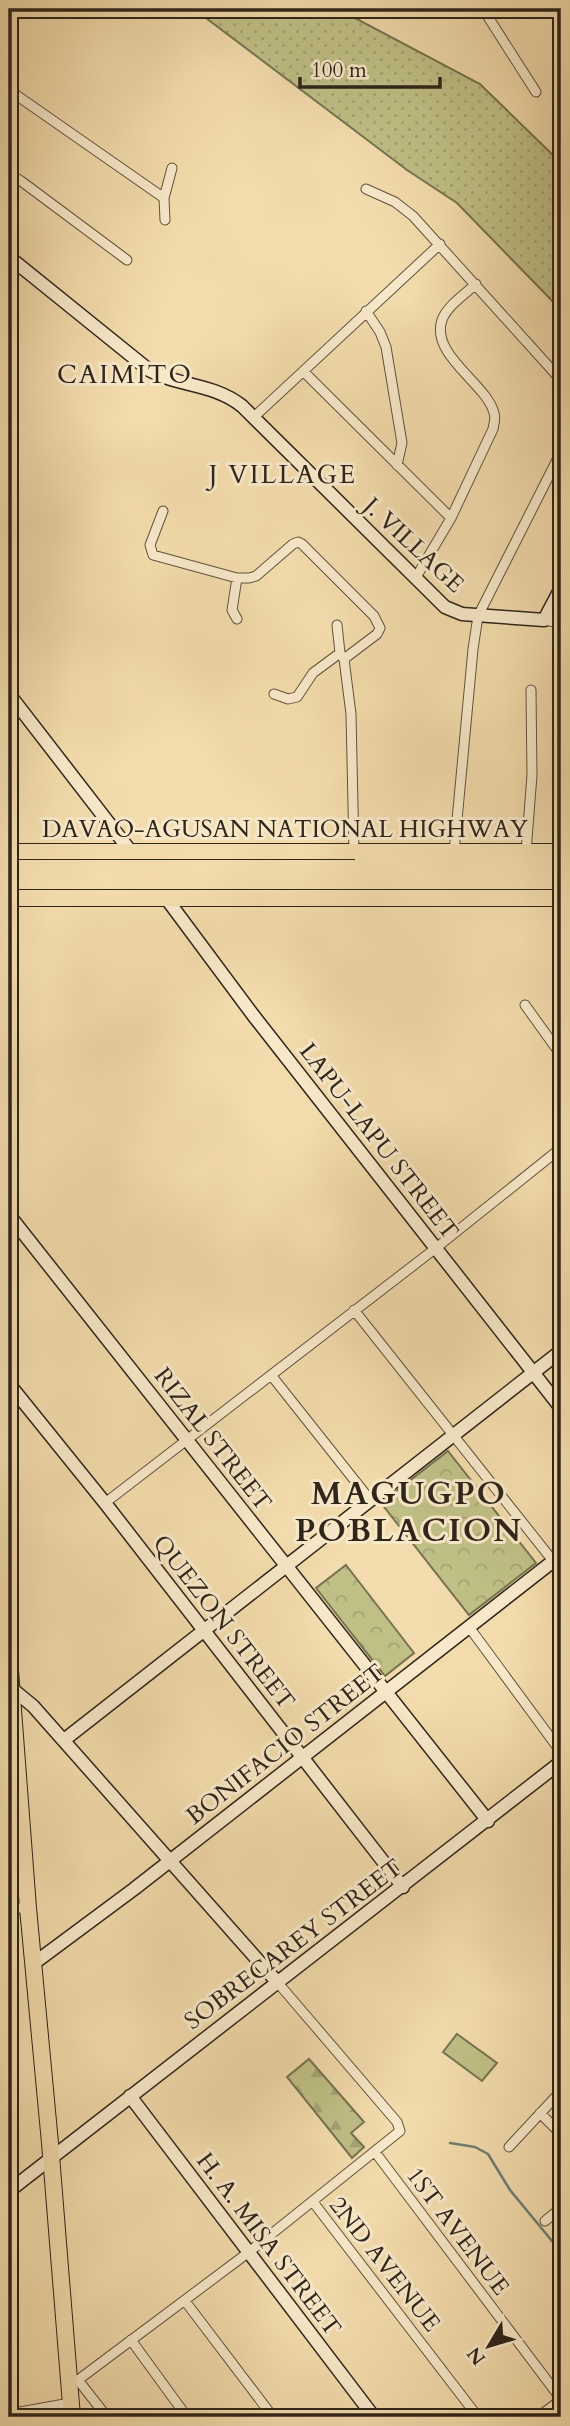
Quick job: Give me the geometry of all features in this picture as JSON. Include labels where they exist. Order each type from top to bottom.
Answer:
[{"type":"highway","name":"DAVAO-AGUSAN NATIONAL HIGHWAY","points":[[9,852],[561,852]]},
{"type":"highway","name":"DAVAO-AGUSAN NATIONAL HIGHWAY","points":[[9,868],[561,881]]},
{"type":"highway","name":"DAVAO-AGUSAN NATIONAL HIGHWAY","points":[[9,881],[561,869]]},
{"type":"highway","points":[[9,898],[561,898]]},
{"type":"highway","points":[[9,1657],[13,1767],[73,2380],[71,2410]]},
{"type":"street","points":[[483,9],[536,92]]},
{"type":"street","points":[[9,90],[164,198]]},
{"type":"street","points":[[165,220],[164,198],[172,168]]},
{"type":"street","points":[[9,174],[127,260]]},
{"type":"street","points":[[366,189],[404,209],[440,244],[561,380]]},
{"type":"street","points":[[254,417],[440,244]]},
{"type":"street","name":"J. VILLAGE","points":[[9,257],[149,370],[231,397],[445,607],[462,614],[544,620]]},
{"type":"street","points":[[415,579],[450,518],[493,429],[495,417],[492,406],[449,353],[441,332],[442,321],[447,312],[476,284]]},
{"type":"street","points":[[366,311],[386,347],[402,443],[397,465]]},
{"type":"street","points":[[304,372],[450,518]]},
{"type":"street","points":[[454,852],[472,649],[478,616],[561,452]]},
{"type":"street","points":[[163,511],[150,545],[153,555],[237,578],[248,578],[256,576],[298,542],[379,621],[377,634],[313,673],[297,697],[288,699],[274,694]]},
{"type":"street","points":[[237,578],[232,610],[237,619]]},
{"type":"street","points":[[561,589],[544,620],[561,623]]},
{"type":"street","points":[[337,625],[351,714],[354,851]]},
{"type":"street","points":[[526,852],[532,775],[531,690]]},
{"type":"street","name":"LAPU-LAPU STREET","points":[[9,694],[132,852],[253,1015],[561,1408]]},
{"type":"street","points":[[525,1005],[561,1055]]},
{"type":"street","points":[[105,1503],[436,1248],[561,1148]]},
{"type":"street","name":"RIZAL STREET","points":[[9,1215],[488,1821]]},
{"type":"street","points":[[354,1310],[559,1562]]},
{"type":"street","points":[[64,1740],[561,1351]]},
{"type":"street","points":[[271,1375],[371,1501]]},
{"type":"street","name":"QUEZON STREET","points":[[9,1384],[403,1886]]},
{"type":"street","name":"BONIFACIO STREET","points":[[33,1964],[170,1861],[469,1627],[559,1562]]},
{"type":"street","points":[[469,1627],[561,1752]]},
{"type":"street","points":[[11,1688],[33,1706],[64,1740],[278,1983],[399,2124],[400,2131],[185,2301],[73,2380],[107,2417]]},
{"type":"street","name":"SOBRECAREY STREET","points":[[9,2191],[561,1762]]},
{"type":"street","points":[[9,1908],[28,1908]]},
{"type":"street","points":[[509,2147],[561,2091]]},
{"type":"street","name":"H. A. MISA STREET","points":[[130,2096],[374,2417]]},
{"type":"street","points":[[540,2113],[561,2134]]},
{"type":"street","name":"1ST AVENUE","points":[[375,2152],[561,2400]]},
{"type":"street","name":"2ND AVENUE","points":[[313,2202],[478,2417]]},
{"type":"street","points":[[545,2221],[561,2208]]},
{"type":"street","points":[[185,2301],[273,2417]]},
{"type":"street","points":[[131,2340],[187,2417]]},
{"type":"street","points":[[538,2417],[561,2400]]},
{"type":"street","points":[[9,2414],[71,2410]]},
{"type":"green space","points":[[194,9],[338,9],[480,84],[561,163],[561,310],[457,203],[407,170]]},
{"type":"green space","points":[[448,1451],[536,1563],[469,1615],[381,1503]]},
{"type":"green space","points":[[346,1565],[414,1653],[385,1676],[316,1588]]},
{"type":"green space","points":[[457,2034],[497,2063],[482,2081],[443,2052]]},
{"type":"green space","points":[[309,2059],[364,2122],[351,2133],[364,2147],[352,2158],[287,2077]]},
{"type":"waterway","points":[[450,2143],[475,2147],[488,2154],[510,2190],[552,2241],[561,2248]]},
{"type":"district","name":"CAIMITO","points":[[125,374]]},
{"type":"district","name":"J VILLAGE","points":[[283,474]]},
{"type":"district","name":"MAGUGPO POBLACION","points":[[409,1512]]}]
